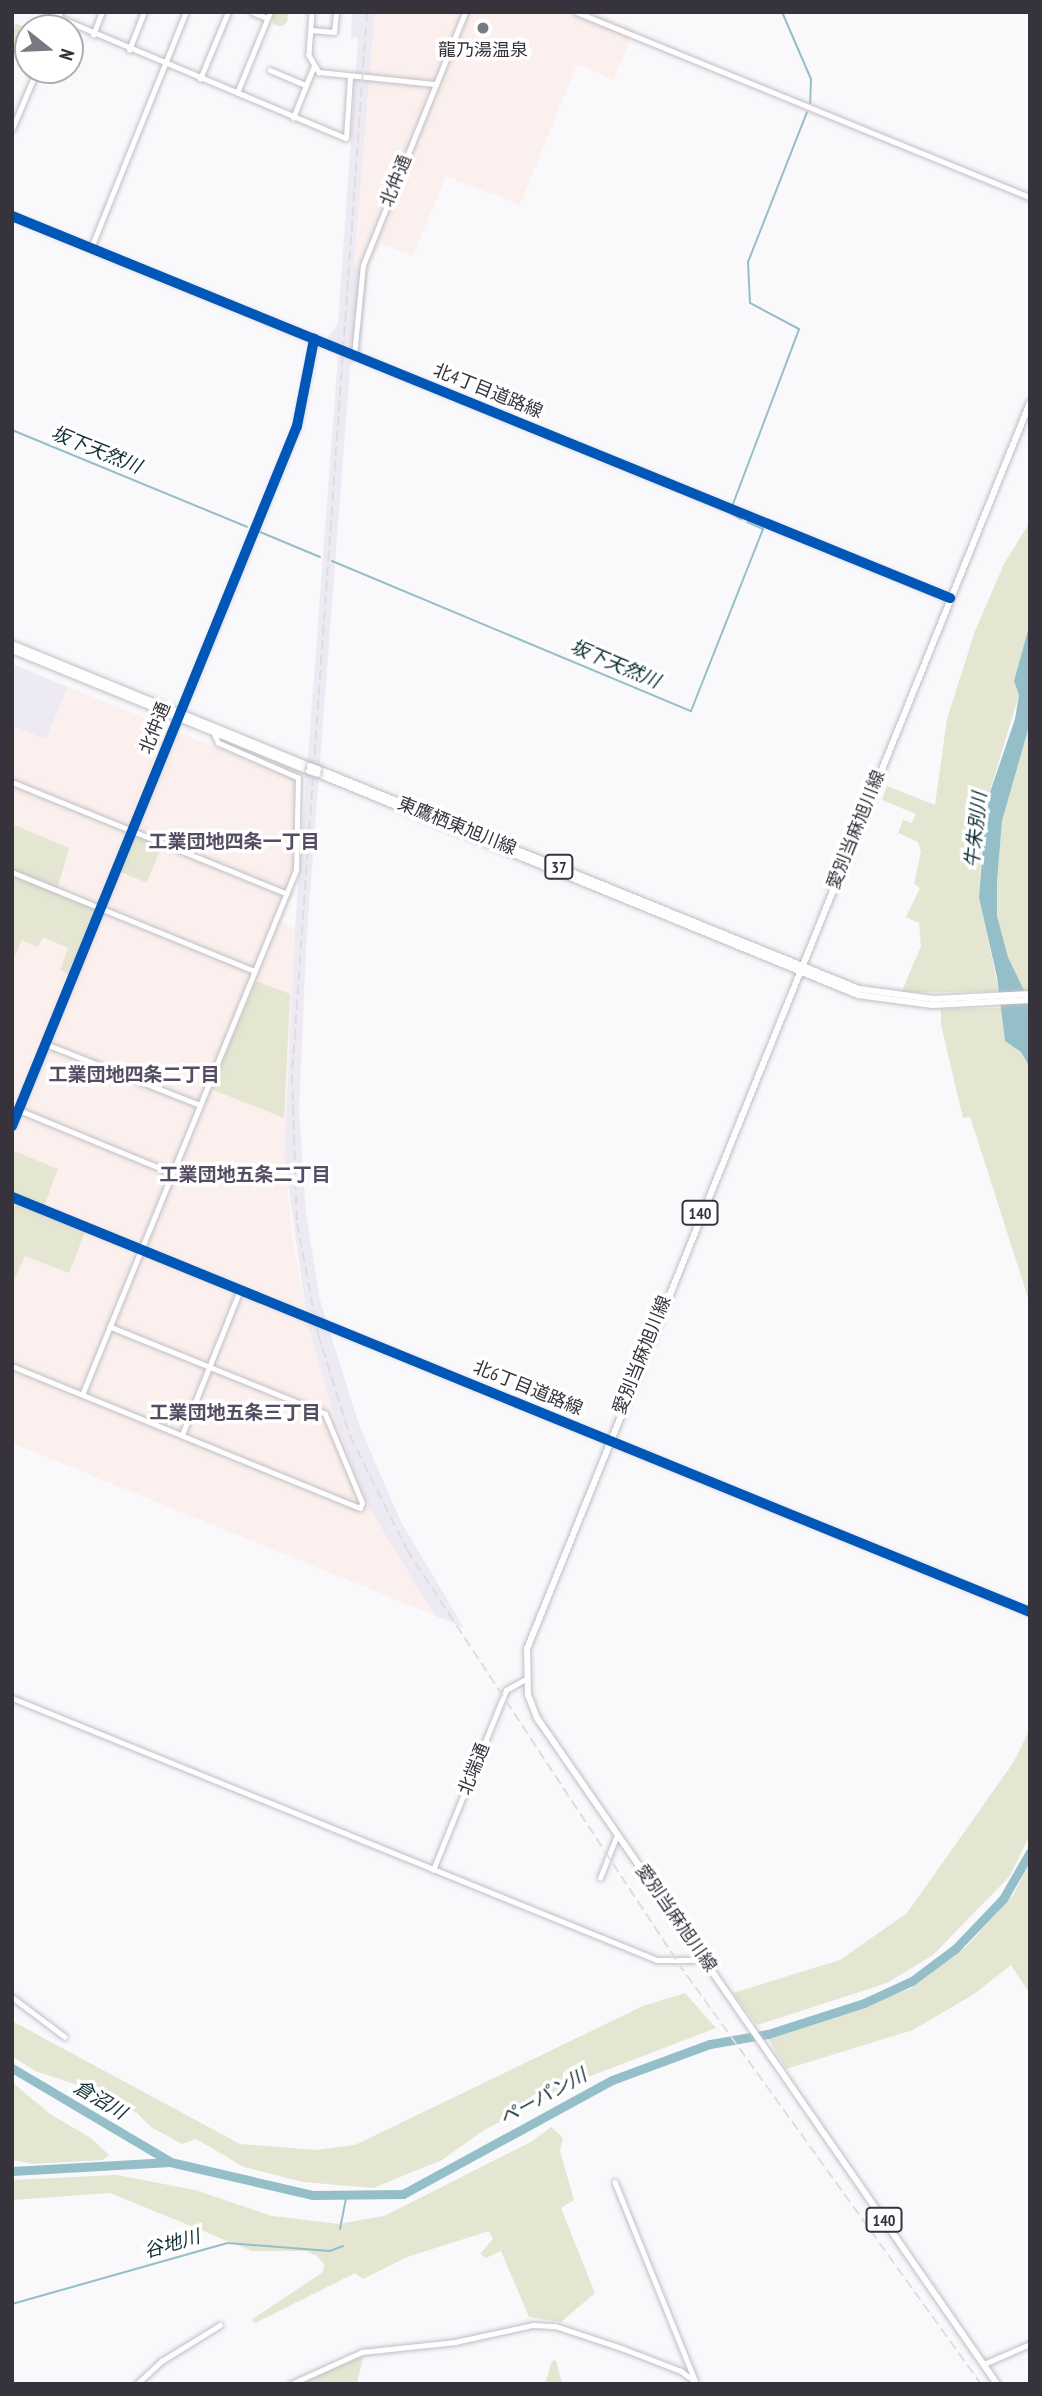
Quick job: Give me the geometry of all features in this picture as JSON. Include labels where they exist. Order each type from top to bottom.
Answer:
[{"type":"main road","name":"愛別当麻旭川線","points":[[997,2384],[537,1718],[526,1679],[527,1649],[536,1620],[607,1440],[1030,403]]},
{"type":"main road","name":"東鷹栖東旭川線","points":[[12,644],[213,732],[310,768]]},
{"type":"main road","name":"東鷹栖東旭川線","points":[[12,650],[179,715],[800,968],[877,994],[958,1001],[1030,1000]]},
{"type":"main road","name":"東鷹栖東旭川線","points":[[958,1001],[1030,994]]},
{"type":"street","points":[[93,34],[102,12]]},
{"type":"street","points":[[129,50],[144,12]]},
{"type":"street","points":[[90,248],[186,12]]},
{"type":"street","points":[[200,79],[228,12]]},
{"type":"street","points":[[253,12],[267,18]]},
{"type":"street","points":[[237,93],[270,12]]},
{"type":"street","points":[[293,118],[313,68],[309,55],[312,12]]},
{"type":"street","points":[[310,30],[334,32],[335,12]]},
{"type":"street","name":"北仲通","points":[[354,356],[363,264],[465,12]]},
{"type":"street","points":[[576,12],[1030,197]]},
{"type":"street","points":[[84,30],[346,138],[350,77]]},
{"type":"street","points":[[313,68],[328,75],[436,84]]},
{"type":"street","points":[[271,70],[306,85]]},
{"type":"street","points":[[12,130],[31,84]]},
{"type":"street","points":[[12,106],[20,109]]},
{"type":"street","name":"北4丁目道路線","points":[[12,216],[950,598]]},
{"type":"street","name":"北仲通","points":[[12,1126],[297,426],[314,340]]},
{"type":"street","points":[[82,1395],[296,870],[298,778],[218,743],[213,732]]},
{"type":"street","points":[[12,782],[286,893]]},
{"type":"street","points":[[12,872],[255,971]]},
{"type":"street","points":[[46,1044],[200,1105]]},
{"type":"street","points":[[19,1110],[172,1173]]},
{"type":"street","name":"北6丁目道路線","points":[[12,1197],[1030,1612]]},
{"type":"street","points":[[182,1435],[240,1290]]},
{"type":"street","points":[[12,1366],[360,1508],[362,1503],[325,1414],[110,1326]]},
{"type":"street","name":"北端通","points":[[433,1870],[506,1690],[526,1679]]},
{"type":"street","points":[[12,1698],[657,1960],[706,1960]]},
{"type":"street","points":[[600,1878],[617,1835]]},
{"type":"street","points":[[12,1997],[65,2036]]},
{"type":"street","points":[[615,2182],[696,2383]]},
{"type":"street","points":[[137,2384],[162,2361],[220,2325]]},
{"type":"street","points":[[291,2384],[339,2358],[362,2352],[455,2342],[533,2325],[555,2326],[665,2364],[696,2383]]},
{"type":"street","points":[[984,2364],[1030,2344]]},
{"type":"shaded area","points":[[352,12],[375,12],[354,266],[368,273],[360,353],[350,366],[306,947],[299,1111],[306,1213],[320,1300],[359,1425],[400,1520],[464,1628],[434,1615],[369,1508],[332,1411],[308,1326],[284,1155],[295,929],[339,344],[326,339],[338,324],[358,38],[351,37]]},
{"type":"shaded area","points":[[375,12],[592,12],[635,29],[613,80],[577,64],[520,205],[446,176],[413,256],[380,243],[368,273],[354,266]]},
{"type":"shaded area","points":[[12,664],[68,687],[46,740],[12,726]]},
{"type":"shaded area","points":[[68,687],[295,780],[293,893],[282,922],[295,929],[284,1155],[293,1241],[308,1326],[332,1411],[369,1508],[434,1615],[12,1443],[12,726],[46,739]]},
{"type":"green space","points":[[280,10],[286,12],[286,24],[280,26],[274,24],[272,18],[274,12]]},
{"type":"green space","points":[[1030,522],[1030,623],[1014,681],[1019,695],[986,804],[982,840],[979,898],[999,991],[901,993],[921,946],[919,923],[906,917],[920,888],[914,884],[921,851],[918,842],[898,833],[903,820],[912,823],[916,814],[882,800],[887,786],[935,805],[947,719],[975,631],[1004,564]]},
{"type":"green space","points":[[1030,723],[1030,994],[1025,994],[1008,957],[997,916],[997,880],[1002,821]]},
{"type":"green space","points":[[12,824],[69,848],[57,890],[101,908],[73,976],[60,970],[68,948],[43,937],[38,947],[22,940],[12,962]]},
{"type":"green space","points":[[132,830],[163,843],[146,883],[115,870]]},
{"type":"green space","points":[[256,981],[290,994],[284,1118],[211,1089]]},
{"type":"green space","points":[[1001,1008],[1005,1041],[1021,1052],[1030,1068],[1030,1304],[970,1117],[963,1118],[941,1025],[941,1009]]},
{"type":"green space","points":[[12,1150],[58,1169],[43,1209],[87,1227],[69,1273],[25,1256],[12,1285]]},
{"type":"green space","points":[[1030,1729],[1030,1835],[1009,1877],[933,1955],[887,1983],[757,2025],[733,1993],[840,1960],[907,1913],[1013,1763]]},
{"type":"green space","points":[[1030,1863],[1030,1994],[1011,1965],[974,1994],[913,2030],[786,2069],[768,2038],[910,1989],[967,1946],[1013,1895]]},
{"type":"green space","points":[[685,1993],[716,2028],[583,2079],[484,2130],[442,2160],[373,2188],[303,2182],[244,2167],[196,2139],[182,2144],[151,2127],[137,2113],[81,2086],[35,2071],[12,2056],[12,2021],[240,2144],[315,2150],[355,2145],[643,2006]]},
{"type":"green space","points":[[12,2082],[50,2114],[91,2138],[109,2155],[103,2160],[33,2164],[12,2160]]},
{"type":"green space","points":[[551,2127],[563,2138],[560,2151],[574,2200],[561,2208],[595,2293],[561,2322],[529,2317],[501,2251],[486,2258],[480,2254],[493,2239],[489,2231],[407,2257],[363,2279],[355,2273],[255,2323],[251,2320],[323,2272],[324,2264],[317,2256],[306,2251],[252,2251],[110,2193],[12,2200],[12,2180],[117,2175],[195,2190],[272,2216],[339,2224],[384,2216],[531,2142]]},
{"type":"green space","points":[[363,2357],[357,2384],[300,2384],[347,2359]]},
{"type":"green space","points":[[556,2360],[562,2384],[545,2384],[552,2361]]},
{"type":"water","name":"牛朱別川","points":[[1030,623],[1030,723],[1002,821],[997,916],[1008,957],[1030,1003],[1030,1068],[1021,1052],[1005,1041],[997,977],[979,898],[986,804],[1015,719],[1019,695],[1014,681]]},
{"type":"waterway","name":"坂下天然川","points":[[782,12],[811,79],[810,103]]},
{"type":"waterway","name":"坂下天然川","points":[[733,504],[799,329],[750,303],[748,262],[807,112]]},
{"type":"waterway","name":"坂下天然川","points":[[12,430],[247,527]]},
{"type":"waterway","name":"坂下天然川","points":[[730,513],[741,519]]},
{"type":"waterway","name":"坂下天然川","points":[[332,561],[691,711],[763,529],[747,522]]},
{"type":"waterway","name":"坂下天然川","points":[[260,532],[320,557]]},
{"type":"waterway","name":"ペーパン川","points":[[12,2171],[170,2162],[313,2195],[403,2194],[612,2080],[710,2044],[768,2034],[864,2003],[912,1981],[955,1949],[1003,1899],[1030,1852]]},
{"type":"waterway","name":"倉沼川","points":[[12,2068],[169,2161]]},
{"type":"waterway","name":"谷地川","points":[[340,2229],[346,2197]]},
{"type":"waterway","name":"谷地川","points":[[12,2304],[227,2243],[330,2251],[343,2246]]},
{"type":"railway","points":[[367,12],[292,1075],[297,1223],[318,1334],[350,1436],[407,1550],[678,1963],[981,2384]]},
{"type":"cycle path","points":[[12,216],[950,598]]},
{"type":"cycle path","points":[[12,1126],[297,426],[314,339]]},
{"type":"cycle path","points":[[12,1197],[1030,1612]]},
{"type":"place","name":"龍乃湯温泉","points":[[483,28]]},
{"type":"district","name":"工業団地四条一丁目","points":[[234,842]]},
{"type":"district","name":"工業団地四条二丁目","points":[[134,1075]]},
{"type":"district","name":"工業団地五条二丁目","points":[[245,1175]]},
{"type":"district","name":"工業団地五条三丁目","points":[[235,1413]]}]
